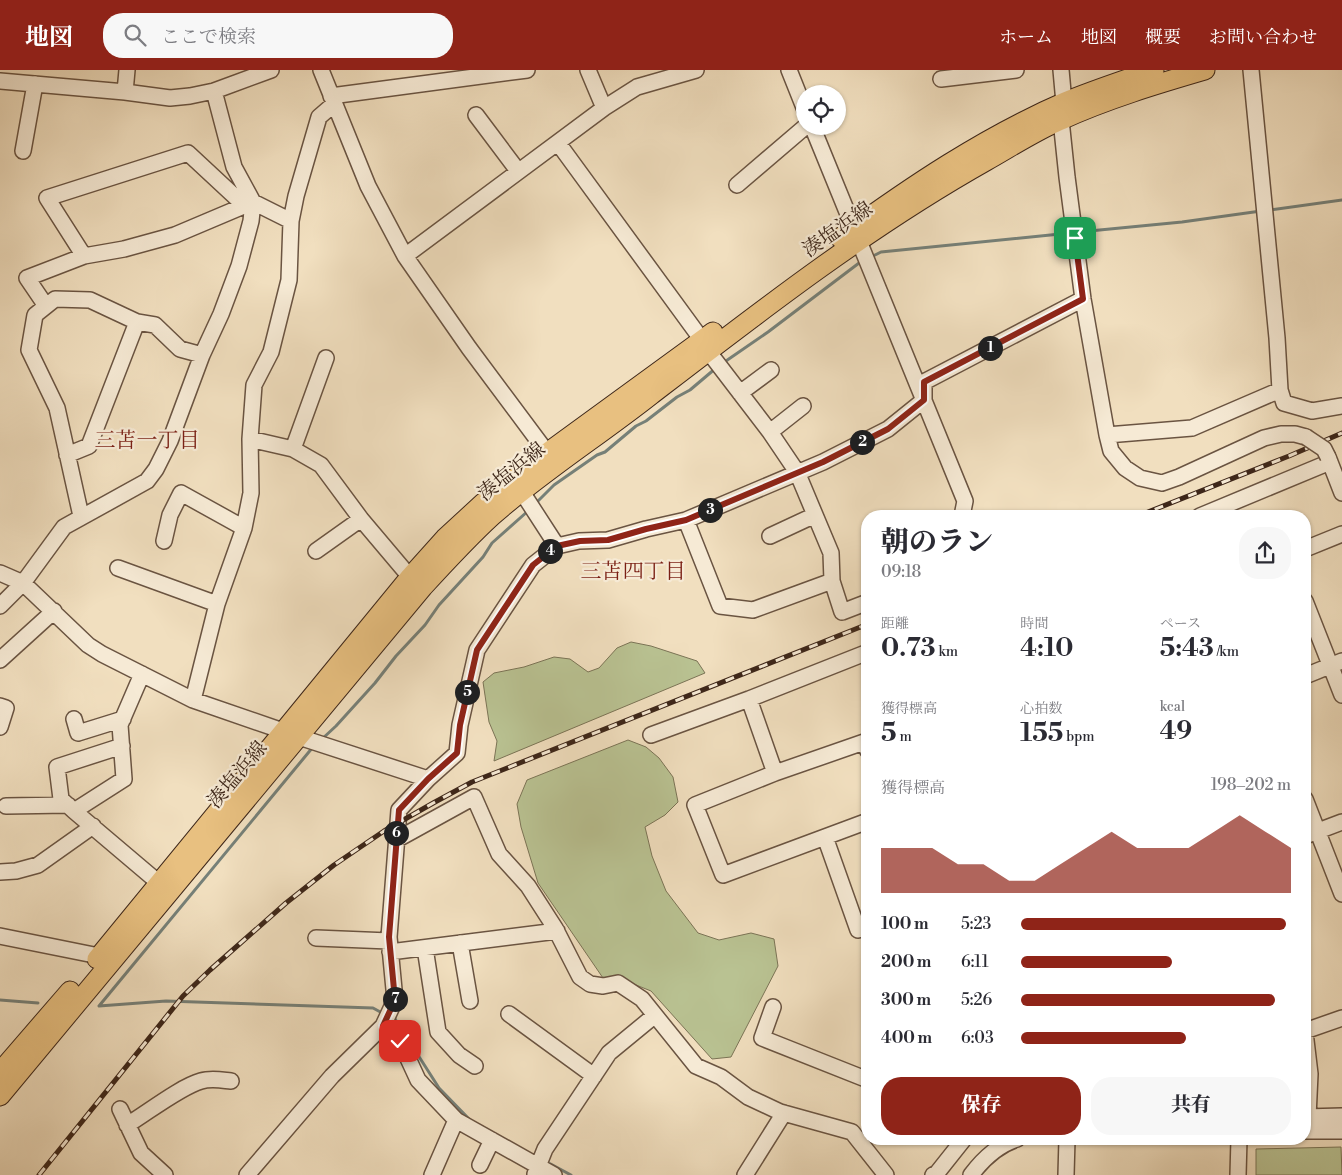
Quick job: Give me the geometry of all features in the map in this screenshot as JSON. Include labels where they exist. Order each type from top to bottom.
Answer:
[{"type":"main road","name":"湊塩浜線","points":[[0,1096],[291,734],[410,577],[445,538],[483,503],[630,412],[705,346],[856,234],[944,185],[1062,111],[1154,70]]},
{"type":"main road","name":"湊塩浜線","points":[[1062,111],[1205,70]]},
{"type":"main road","name":"湊塩浜線","points":[[0,1072],[159,883],[291,734],[456,551],[522,492],[552,459]]},
{"type":"street","points":[[125,92],[127,70]]},
{"type":"street","points":[[3,77],[35,84],[170,98],[214,91],[271,70]]},
{"type":"street","points":[[321,70],[368,186],[406,256],[454,326],[552,459]]},
{"type":"street","points":[[193,700],[217,604],[244,528],[251,493],[250,439],[254,386],[271,352],[289,280],[291,221],[296,196],[319,117],[333,100],[527,70]]},
{"type":"street","points":[[588,70],[604,108]]},
{"type":"street","points":[[406,256],[604,108],[637,87],[696,70]]},
{"type":"street","points":[[789,70],[796,88]]},
{"type":"street","points":[[941,79],[1016,70]]},
{"type":"street","points":[[1061,70],[1066,177],[1083,299],[1111,451],[1125,468],[1140,478],[1162,483],[1264,438],[1281,434],[1295,434],[1306,437],[1324,449],[1342,493]]},
{"type":"street","points":[[1251,70],[1278,338],[1280,390],[1284,404],[1312,411],[1342,406]]},
{"type":"street","points":[[23,151],[35,84]]},
{"type":"street","points":[[0,606],[23,582],[64,526],[147,481],[170,440],[202,355],[221,314],[239,266],[251,221],[249,204],[234,167],[214,91]]},
{"type":"street","points":[[476,116],[518,171]]},
{"type":"street","points":[[737,185],[796,135]]},
{"type":"street","points":[[816,135],[965,501],[963,510]]},
{"type":"street","points":[[558,143],[705,346],[770,432],[797,472],[831,554],[832,581],[842,612],[861,605]]},
{"type":"street","points":[[84,256],[47,198],[188,153],[249,204],[291,221]]},
{"type":"street","points":[[46,306],[27,278],[84,256],[174,235],[249,204]]},
{"type":"street","points":[[81,516],[56,408],[29,350],[35,315],[55,299],[90,300],[137,322],[155,325],[180,349],[202,355]]},
{"type":"street","points":[[924,400],[924,382],[1083,299]]},
{"type":"street","points":[[67,455],[89,446],[137,322]]},
{"type":"street","points":[[293,449],[326,358]]},
{"type":"street","points":[[740,393],[771,370]]},
{"type":"street","points":[[1107,435],[1192,428],[1280,390]]},
{"type":"street","points":[[247,1175],[332,1076],[383,1026],[395,1000],[390,947],[399,810],[428,779],[457,753],[460,725],[477,650],[533,565],[557,546],[580,541],[608,540],[686,520],[823,462],[888,429],[924,400]]},
{"type":"street","points":[[770,432],[804,406]]},
{"type":"street","points":[[250,439],[293,449],[321,465],[361,519],[410,577]]},
{"type":"street","points":[[1214,510],[1329,460]]},
{"type":"street","points":[[522,492],[557,546]]},
{"type":"street","points":[[164,541],[170,514],[181,493],[244,528]]},
{"type":"street","points":[[770,536],[815,515]]},
{"type":"street","points":[[316,551],[361,519]]},
{"type":"street","points":[[686,520],[720,606],[753,610],[832,581]]},
{"type":"street","points":[[1311,547],[1342,534]]},
{"type":"street","points":[[118,568],[217,604]]},
{"type":"street","points":[[0,573],[23,582],[88,645],[193,700],[428,779]]},
{"type":"street","points":[[0,660],[54,611]]},
{"type":"street","points":[[1311,613],[1336,663],[1342,694]]},
{"type":"street","points":[[651,735],[861,655]]},
{"type":"street","points":[[1311,673],[1336,663]]},
{"type":"street","points":[[6,806],[71,808],[124,779],[120,725],[142,674]]},
{"type":"street","points":[[749,699],[775,773]]},
{"type":"street","points":[[0,706],[6,708],[0,727]]},
{"type":"street","points":[[74,719],[78,733],[123,719]]},
{"type":"street","points":[[122,746],[57,767],[61,799],[159,883]]},
{"type":"street","points":[[861,746],[775,773],[695,805],[722,875],[861,824]]},
{"type":"street","points":[[396,840],[474,797],[499,854],[528,886],[557,931],[580,977],[590,984],[603,986],[618,983],[642,999],[696,1066],[721,1077],[748,1097],[784,1113],[852,1132],[861,1143]]},
{"type":"street","points":[[1342,822],[1312,833],[1342,894]]},
{"type":"street","points":[[0,872],[16,871],[38,865],[93,826]]},
{"type":"street","points":[[825,838],[858,930],[861,929]]},
{"type":"street","points":[[316,938],[390,947],[425,948],[557,931]]},
{"type":"street","points":[[0,936],[99,956]]},
{"type":"street","points":[[460,943],[470,1001]]},
{"type":"street","points":[[425,948],[438,1032],[459,1055],[475,1066]]},
{"type":"street","points":[[773,1008],[762,1038],[861,1077]]},
{"type":"street","points":[[509,1014],[594,1076]]},
{"type":"street","points":[[539,1165],[545,1149],[608,1053],[654,1016]]},
{"type":"street","points":[[1311,1030],[1342,1018]]},
{"type":"street","points":[[383,1026],[400,1041],[418,1080],[456,1120],[554,1175]]},
{"type":"street","points":[[128,1125],[187,1086],[215,1079],[232,1081]]},
{"type":"street","points":[[120,1109],[141,1153],[165,1175]]},
{"type":"street","points":[[749,1173],[784,1113]]},
{"type":"street","points":[[1311,1121],[1342,1116]]},
{"type":"street","points":[[432,1175],[456,1120]]},
{"type":"street","points":[[1311,1123],[1342,1131]]},
{"type":"street","points":[[480,1165],[492,1140]]},
{"type":"street","points":[[862,1145],[886,1175]]},
{"type":"street","points":[[933,1175],[937,1173],[959,1145]]},
{"type":"street","points":[[971,1175],[984,1159],[1000,1145]]},
{"type":"street","points":[[1066,1175],[1067,1145]]},
{"type":"street","points":[[1238,1175],[1239,1145]]},
{"type":"green space","points":[[631,642],[651,646],[697,661],[705,673],[494,761],[497,741],[489,722],[483,682],[494,673],[524,667],[554,657],[570,659],[588,672],[599,668],[617,648]]},
{"type":"green space","points":[[628,740],[646,747],[659,758],[673,777],[678,802],[665,815],[645,827],[652,856],[666,891],[698,933],[719,940],[751,933],[774,939],[778,966],[731,1057],[712,1059],[651,991],[631,983],[603,978],[538,883],[521,827],[517,804],[527,780]]},
{"type":"green space","points":[[1341,1147],[1342,1175],[1256,1175],[1256,1149]]},
{"type":"waterway","points":[[1270,210],[1342,200]]},
{"type":"waterway","points":[[1079,232],[1182,222],[1261,211]]},
{"type":"waterway","points":[[871,257],[881,252],[1070,233]]},
{"type":"waterway","points":[[723,363],[768,332],[863,260]]},
{"type":"waterway","points":[[534,505],[554,485],[597,455],[605,452],[636,426],[690,390],[716,368]]},
{"type":"waterway","points":[[322,739],[375,683],[396,656],[425,625],[439,605],[483,557],[492,543],[528,511]]},
{"type":"waterway","points":[[99,1006],[313,747]]},
{"type":"waterway","points":[[0,1000],[38,1003]]},
{"type":"waterway","points":[[99,1006],[166,1001],[373,1008],[384,1014]]},
{"type":"waterway","points":[[392,1018],[395,1019],[439,1088],[471,1121]]},
{"type":"waterway","points":[[545,1161],[571,1175]]},
{"type":"railway","points":[[1153,510],[1342,433]]},
{"type":"railway","points":[[39,1175],[183,996],[286,903],[334,865],[384,831],[472,782],[861,627]]},
{"type":"district","name":"三苫一丁目","points":[[147,441]]},
{"type":"district","name":"三苫四丁目","points":[[633,572]]},
{"type":"route","points":[[400,1041],[383,1026],[395,1000],[389,937],[399,810],[428,779],[457,753],[460,725],[477,650],[533,565],[557,546],[580,541],[608,540],[686,520],[823,462],[888,429],[924,400],[924,382],[1083,299],[1075,238]]}]
